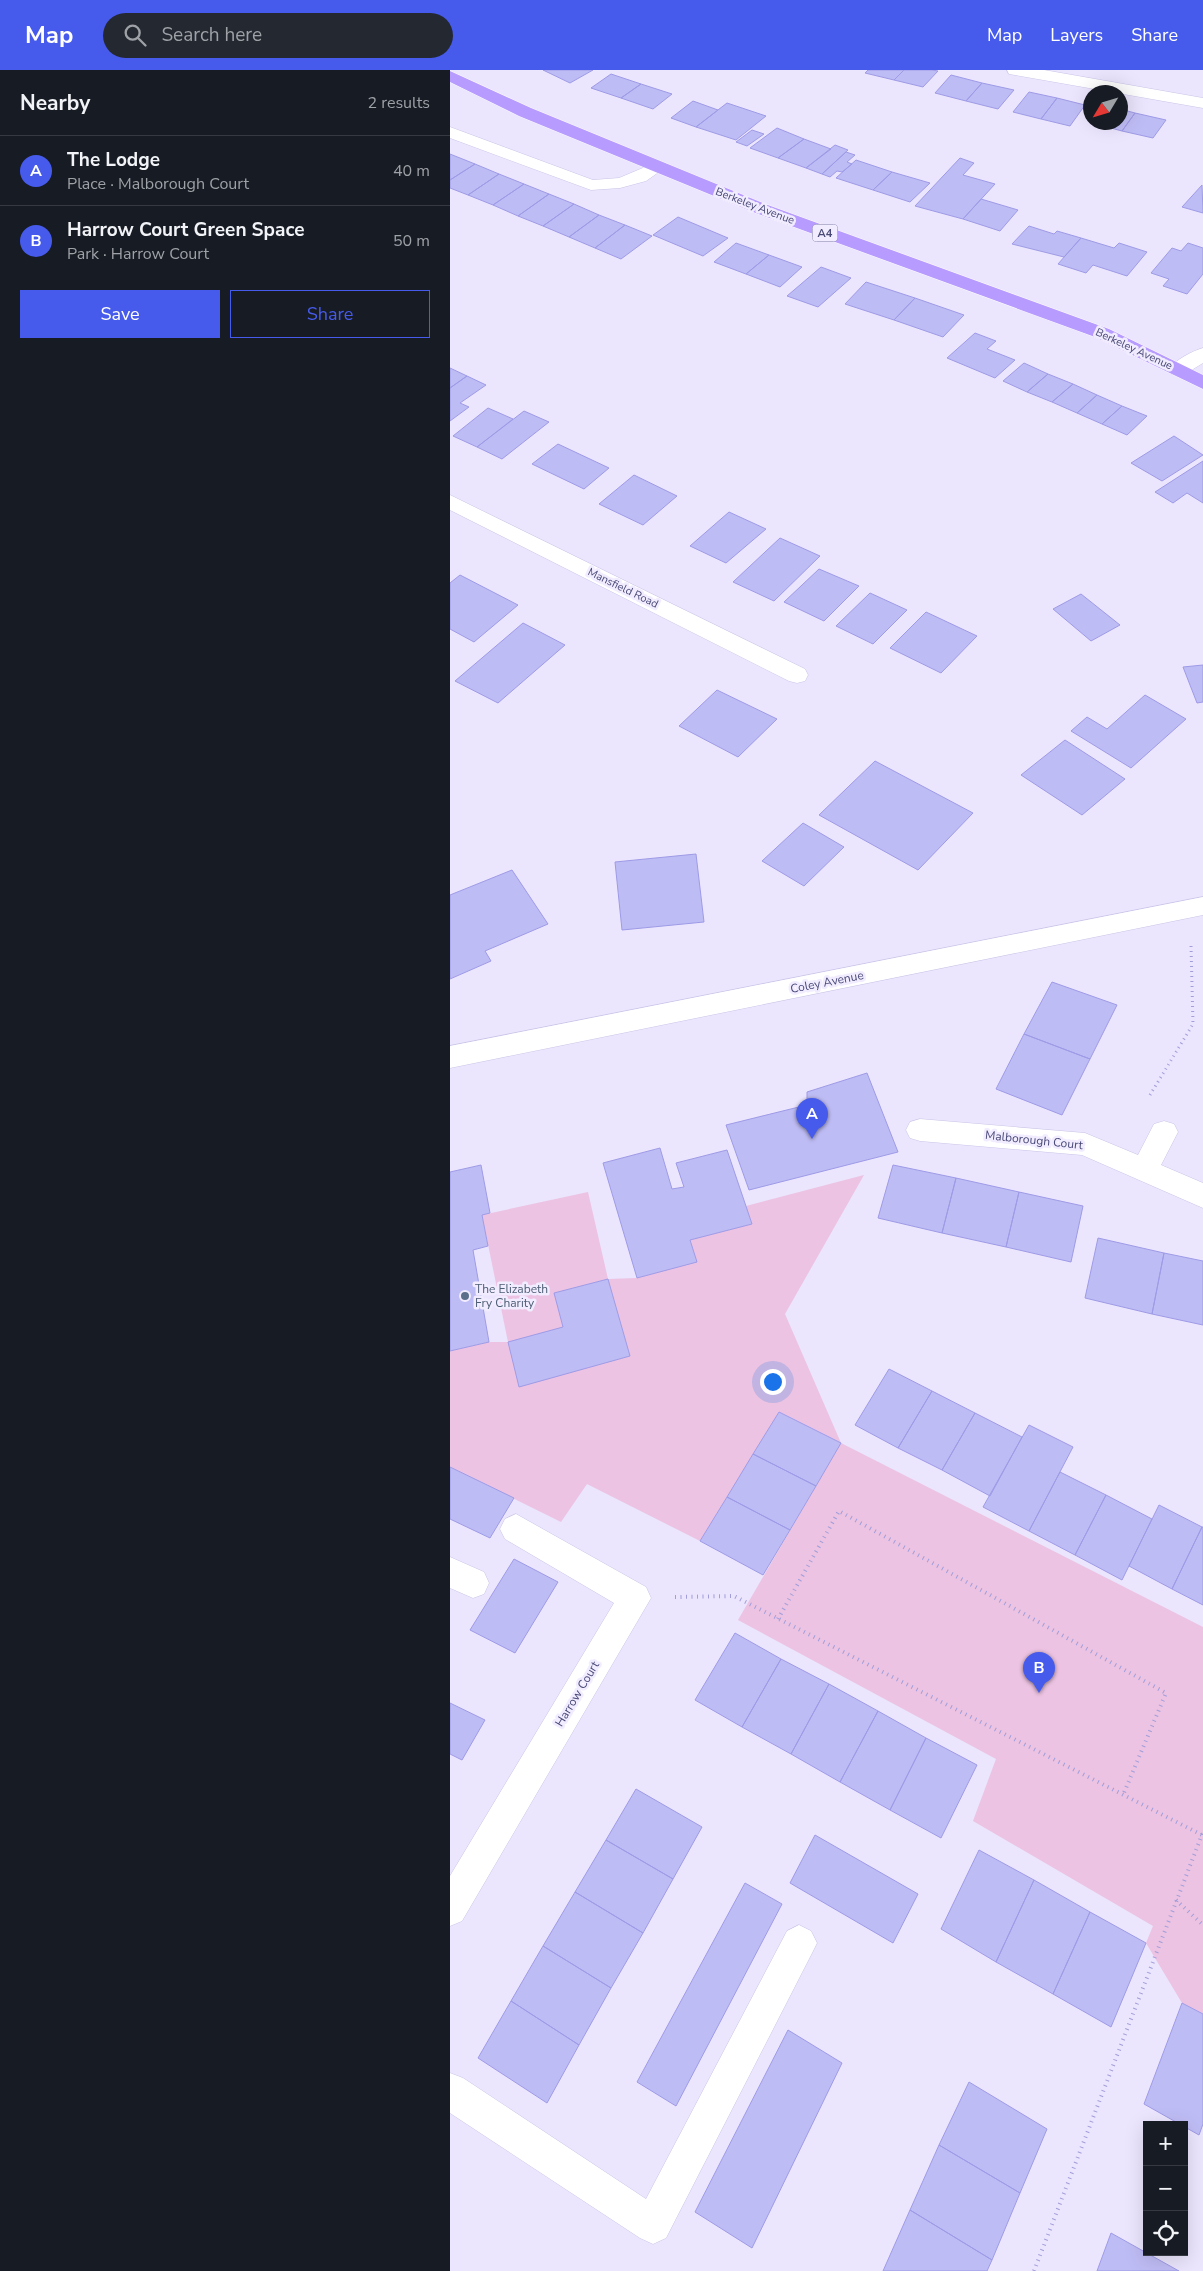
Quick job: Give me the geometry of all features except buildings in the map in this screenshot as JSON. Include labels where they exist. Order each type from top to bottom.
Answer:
[{"type":"main road","name":"Berkeley Avenue","points":[[450,76],[525,112],[657,167],[848,242],[1078,324],[1141,350],[1203,383]]},
{"type":"street","points":[[1014,70],[1203,103]]},
{"type":"street","points":[[450,132],[591,185],[620,183],[640,177],[657,167]]},
{"type":"street","points":[[1178,370],[1203,354]]},
{"type":"street","name":"Mansfield Road","points":[[450,502],[797,674]]},
{"type":"street","name":"Coley Avenue","points":[[450,1057],[1196,908]]},
{"type":"street","name":"Malborough Court","points":[[920,1130],[1085,1144],[1203,1196]]},
{"type":"street","points":[[1144,1170],[1164,1132]]},
{"type":"street","points":[[516,1528],[635,1598]]},
{"type":"street","name":"Harrow Court","points":[[450,1909],[635,1598]]},
{"type":"street","points":[[450,2091],[653,2225],[799,1943]]},
{"type":"path","points":[[1164,1132],[1149,1097],[1193,1024],[1196,908]]},
{"type":"path","points":[[778,1619],[840,1512],[1166,1692],[1123,1795]]},
{"type":"path","points":[[635,1598],[734,1596],[1123,1795],[1202,1833],[1034,2271]]},
{"type":"path","points":[[1176,1900],[1203,1925]]},
{"type":"shaded area","points":[[864,1175],[785,1314],[841,1443],[779,1412],[700,1541],[587,1484],[561,1522],[450,1467],[450,1351],[489,1342],[508,1342],[482,1215],[588,1192],[608,1279],[637,1278],[696,1262],[690,1240],[752,1224],[746,1206]],"holes":[[[608,1279],[630,1356],[519,1386],[563,1327],[555,1293]]]},
{"type":"shaded area","points":[[841,1443],[1203,1627],[1203,2014],[1182,2003],[1146,1943],[1153,1926],[973,1821],[996,1759],[738,1620]]},
{"type":"place","name":"The Lodge","points":[[812,1139]]},
{"type":"place","name":"The Elizabeth Fry Charity","points":[[465,1296]]},
{"type":"place","name":"Harrow Court Green Space","points":[[1039,1693]]}]
